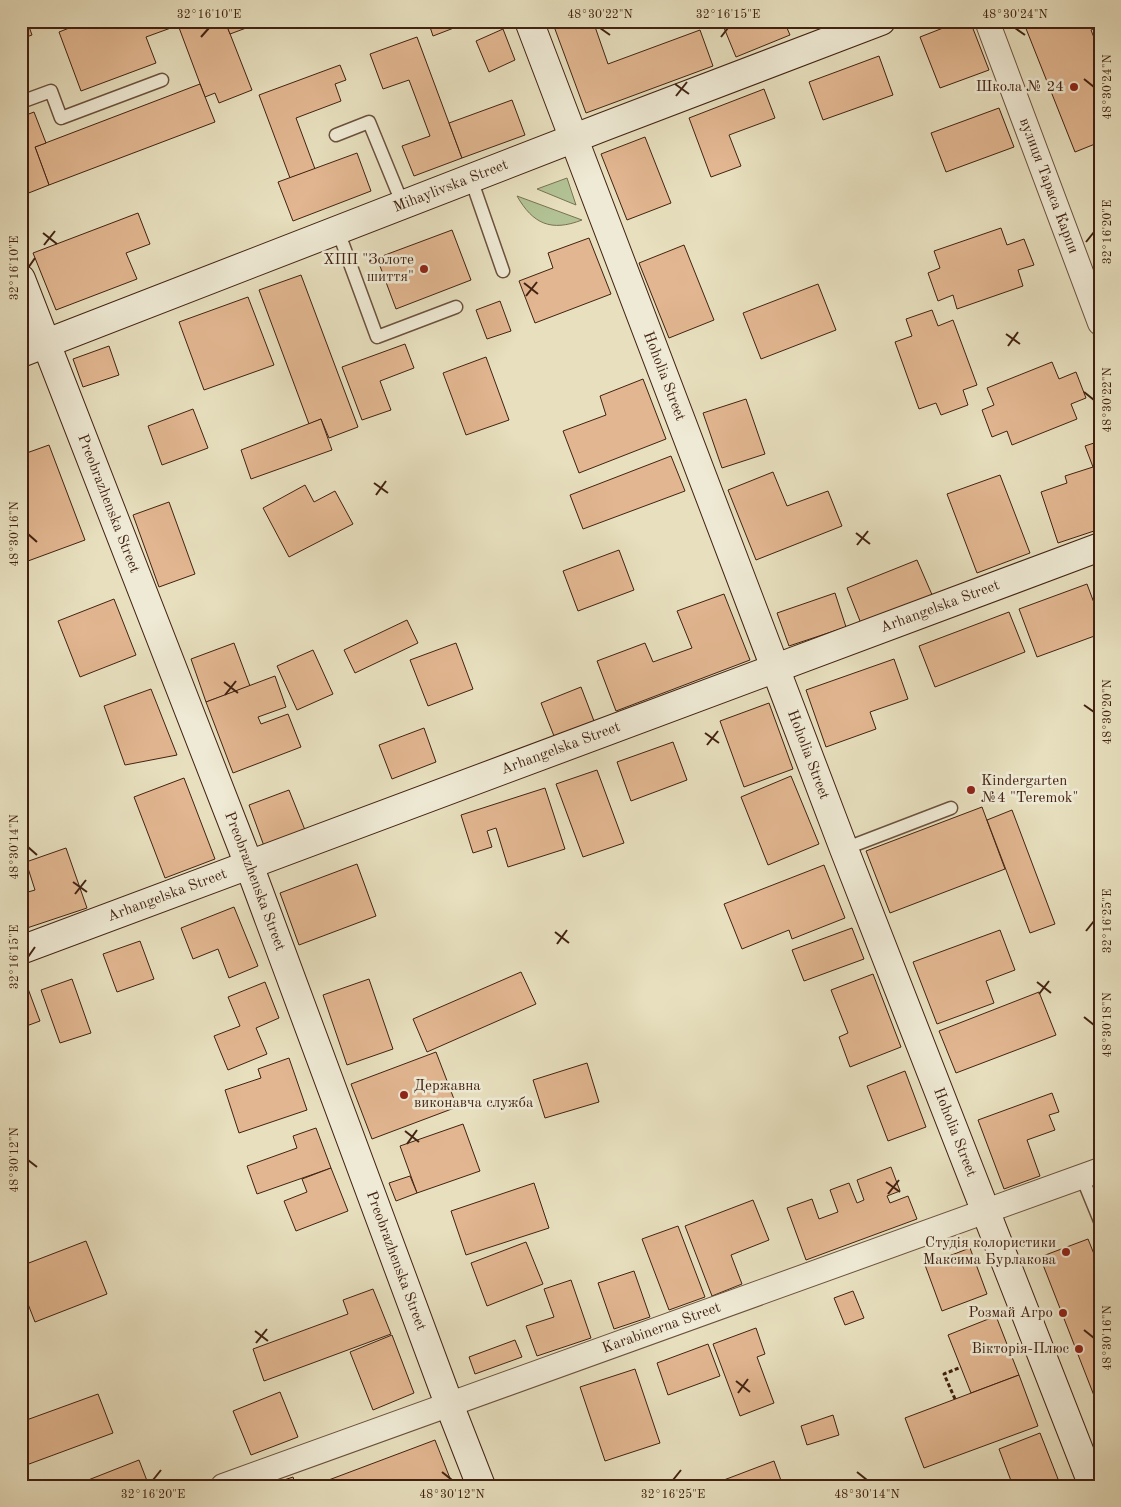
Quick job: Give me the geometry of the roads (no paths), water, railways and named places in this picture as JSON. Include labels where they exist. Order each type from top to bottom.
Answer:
[{"type":"main road","name":"Hoholia Street","points":[[529,21],[844,849],[1093,1486]]},
{"type":"main road","name":"Mihaylivska Street","points":[[21,353],[881,21]]},
{"type":"main road","name":"Preobrazhenska Street","points":[[21,279],[249,865],[448,1404],[481,1486]]},
{"type":"main road","name":"Arhangelska Street","points":[[21,950],[1100,548]]},
{"type":"street","name":"вулиця Тараса Карпи","points":[[987,21],[1100,324]]},
{"type":"street","name":"Karabinerna Street","points":[[223,1486],[1091,1173]]},
{"type":"lane","points":[[21,102],[51,91],[62,118],[162,80]]},
{"type":"lane","points":[[336,135],[369,122],[403,205]]},
{"type":"lane","points":[[471,179],[503,271]]},
{"type":"lane","points":[[338,231],[377,337],[456,307]]},
{"type":"lane","points":[[844,849],[952,808]]},
{"type":"lane","points":[[1091,1173],[1100,1222]]},
{"type":"place","name":"Школа № 24","points":[[1074,87]]},
{"type":"place","name":"ХПП \"Золоте шиття\"","points":[[424,269]]},
{"type":"place","name":"Kindergarten №4 \"Teremok\"","points":[[971,790]]},
{"type":"place","name":"Державна виконавча служба","points":[[404,1095]]},
{"type":"place","name":"Студія колористики Максима Бурлакова","points":[[1066,1252]]},
{"type":"place","name":"Розмай Агро","points":[[1063,1313]]},
{"type":"place","name":"Вікторія-Плюс","points":[[1079,1349]]}]
